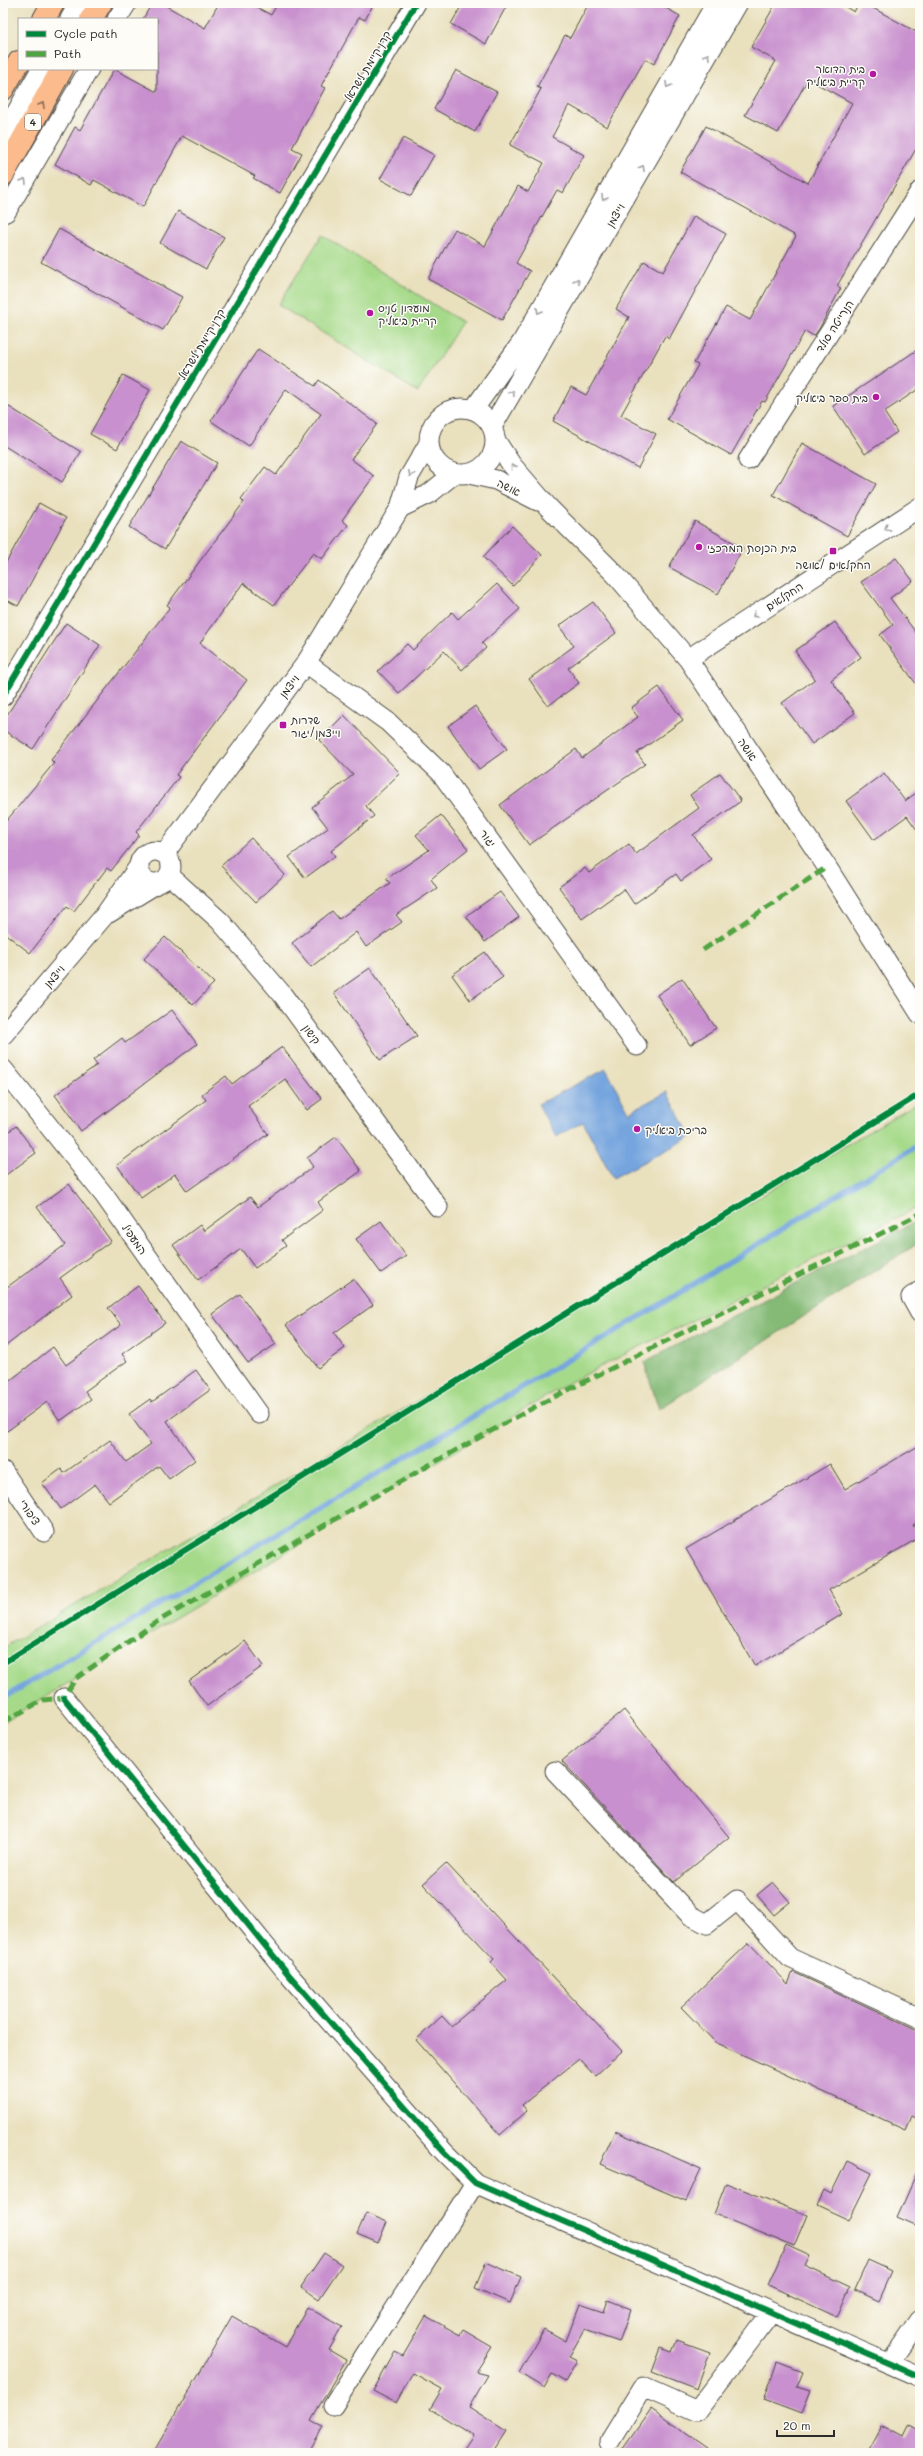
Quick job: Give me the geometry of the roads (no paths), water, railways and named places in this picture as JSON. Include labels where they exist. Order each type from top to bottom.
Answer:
[{"type":"highway","points":[[45,18],[53,3]]},
{"type":"highway","points":[[92,18],[100,3]]},
{"type":"highway","points":[[3,90],[18,64]]},
{"type":"highway","name":"4","points":[[3,175],[61,70]]},
{"type":"street","points":[[71,18],[79,3]]},
{"type":"street","points":[[118,18],[127,3]]},
{"type":"street","name":"קרן קיימת לישראל","points":[[3,696],[416,3]]},
{"type":"street","name":"וייצמן","points":[[473,410],[522,342],[716,3]]},
{"type":"street","name":"וייצמן","points":[[494,434],[738,3]]},
{"type":"street","points":[[3,136],[40,70]]},
{"type":"street","points":[[3,213],[6,212],[87,70]]},
{"type":"street","name":"הנרייטה סולד","points":[[748,460],[920,191]]},
{"type":"street","points":[[400,508],[429,494],[462,474],[479,470],[487,464],[492,456],[494,434],[487,419],[473,410],[463,408],[444,414],[436,420],[431,429],[429,444],[433,458],[440,465],[462,474]]},
{"type":"street","name":"אושה","points":[[494,434],[511,464],[548,506],[615,574],[688,659],[827,867],[920,1014]]},
{"type":"street","name":"וייצמן","points":[[164,854],[306,663],[400,508],[409,477],[429,444]]},
{"type":"street","name":"אושה","points":[[462,474],[496,480],[548,506]]},
{"type":"street","name":"החקלאים","points":[[688,659],[920,507]]},
{"type":"street","name":"יגור","points":[[306,663],[388,722],[442,773],[638,1046]]},
{"type":"street","points":[[148,853],[164,854],[170,861],[162,879],[145,880],[141,876],[139,866],[140,860],[148,853]]},
{"type":"street","name":"וייצמן","points":[[3,1035],[104,916],[139,866]]},
{"type":"street","name":"וייצמן","points":[[104,916],[162,879]]},
{"type":"street","name":"קישון","points":[[162,879],[220,921],[282,994],[438,1207]]},
{"type":"street","name":"המעפיל","points":[[3,1069],[104,1195],[259,1414]]},
{"type":"street","points":[[920,1291],[911,1297],[920,1312]]},
{"type":"street","name":"ציפורי","points":[[3,1471],[44,1532]]},
{"type":"street","points":[[64,1698],[289,1975],[444,2152],[474,2183],[920,2377]]},
{"type":"street","points":[[555,1771],[690,1915],[707,1924],[737,1900],[790,1958],[920,2018]]},
{"type":"street","points":[[333,2406],[474,2183]]},
{"type":"street","points":[[610,2441],[643,2387],[697,2411],[771,2313]]},
{"type":"street","points":[[889,2364],[920,2320]]},
{"type":"water","name":"בריכת ביאליק","points":[[606,1069],[629,1112],[667,1092],[691,1137],[613,1178],[583,1122],[556,1137],[538,1104]]},
{"type":"waterway","points":[[3,1698],[666,1301],[920,1144]]},
{"type":"place","name":"בית הדואר קריית ביאליק","points":[[873,74]]},
{"type":"place","name":"מועדון טניס קריית ביאליק","points":[[370,313]]},
{"type":"place","name":"בית ספר ביאליק","points":[[876,397]]},
{"type":"place","name":"בית הכנסת המרכזי","points":[[699,547]]},
{"type":"place","name":"החקלאים /אושה","points":[[833,551]]},
{"type":"place","name":"שדרות וייצמן/יגור","points":[[283,725]]},
{"type":"place","name":"בריכת ביאליק","points":[[637,1129]]}]
